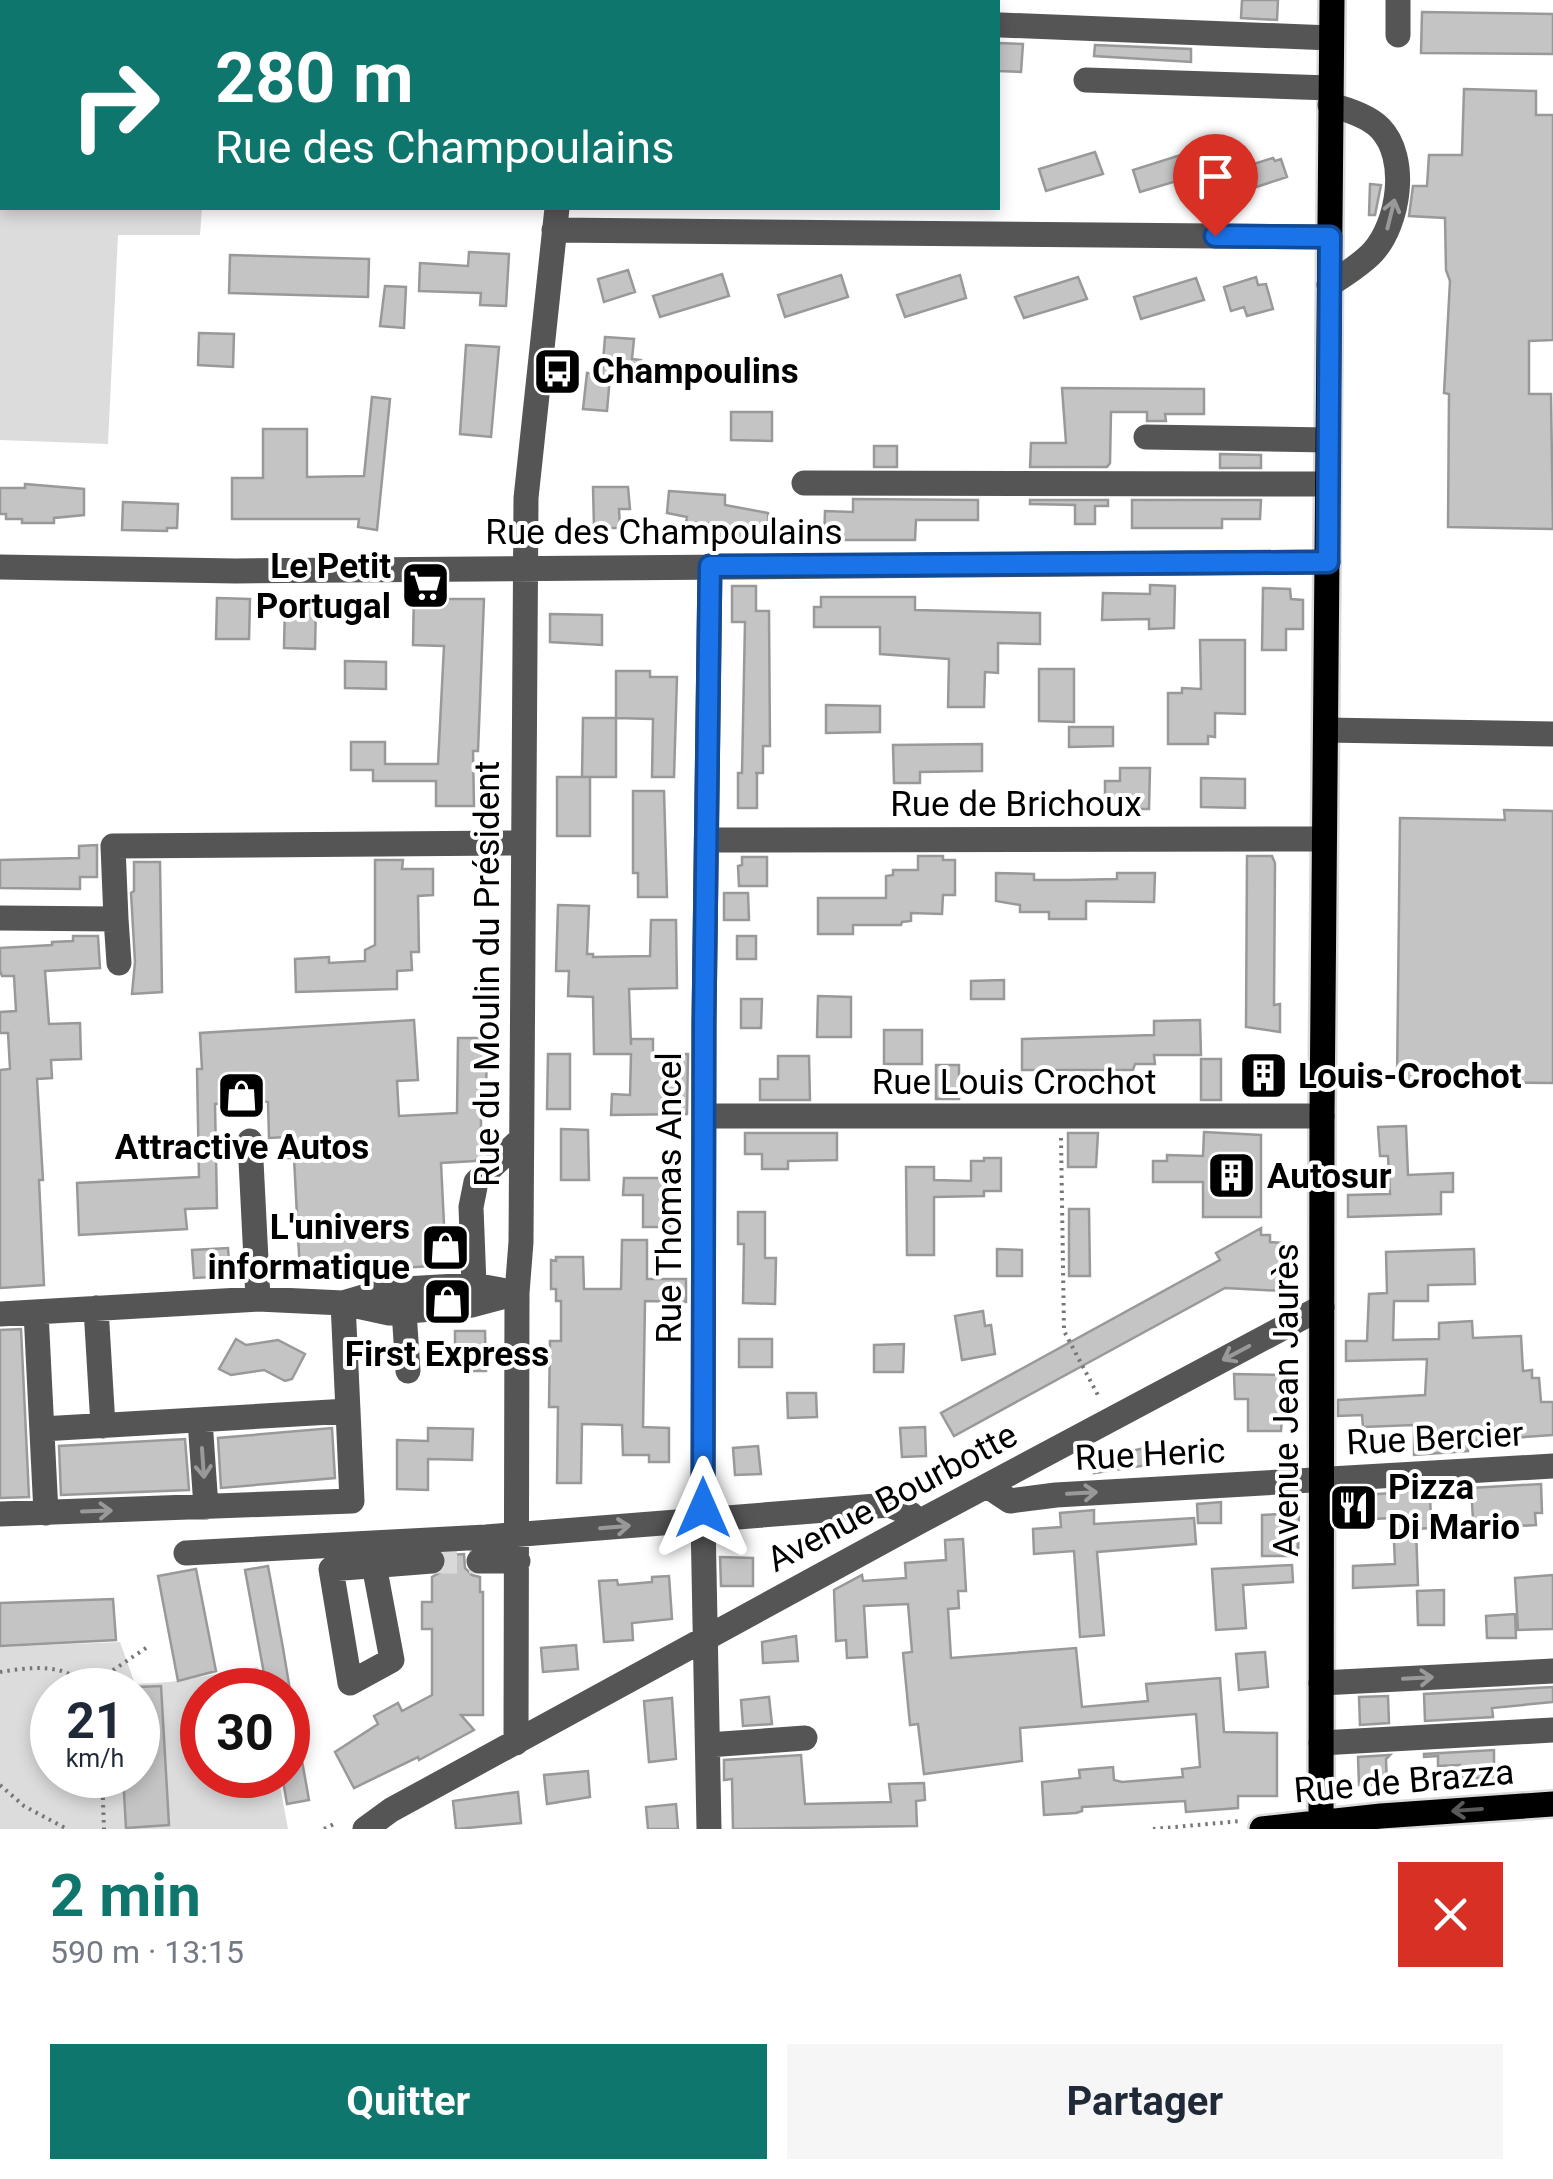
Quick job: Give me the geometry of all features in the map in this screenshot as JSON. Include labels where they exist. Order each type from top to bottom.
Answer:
[{"type":"main road","name":"Avenue Jean Jaurès","points":[[1321,1826],[1322,1116],[1332,0]]},
{"type":"main road","name":"Rue de Brazza","points":[[1262,1829],[1553,1804]]},
{"type":"street","points":[[1398,0],[1398,35]]},
{"type":"street","points":[[1001,24],[1331,38]]},
{"type":"street","points":[[1086,80],[1330,97],[1378,126],[1392,145],[1396,194],[1392,221],[1373,252],[1329,285]]},
{"type":"street","points":[[555,219],[1330,237]]},
{"type":"street","name":"Rue du Moulin du Président","points":[[516,1742],[526,498],[555,219]]},
{"type":"street","points":[[1146,438],[1328,440]]},
{"type":"street","points":[[804,484],[1328,484]]},
{"type":"street","name":"Rue des Champoulains","points":[[0,567],[236,571],[1328,562]]},
{"type":"street","name":"Rue Thomas Ancel","points":[[709,1829],[703,1519],[710,566]]},
{"type":"street","points":[[1326,730],[1553,734]]},
{"type":"street","name":"Rue de Brichoux","points":[[708,840],[1324,839]]},
{"type":"street","points":[[119,963],[113,846],[522,843]]},
{"type":"street","points":[[0,918],[116,919]]},
{"type":"street","name":"Rue Louis Crochot","points":[[705,1116],[1322,1116]]},
{"type":"street","points":[[474,1285],[471,1207],[476,1182],[521,1139]]},
{"type":"street","points":[[250,1141],[258,1299]]},
{"type":"street","points":[[343,1303],[387,1290],[474,1285],[517,1292]]},
{"type":"street","points":[[0,1314],[258,1299],[343,1303],[390,1313],[472,1305],[517,1292]]},
{"type":"street","points":[[0,1514],[352,1501],[343,1303]]},
{"type":"street","name":"Avenue Bourbotte","points":[[365,1829],[706,1638],[1322,1307]]},
{"type":"street","points":[[96,1308],[103,1426]]},
{"type":"street","points":[[404,1311],[408,1371]]},
{"type":"street","points":[[36,1312],[46,1512]]},
{"type":"street","points":[[42,1429],[348,1411]]},
{"type":"street","points":[[200,1420],[206,1506]]},
{"type":"street","name":"Rue Bercier","points":[[1320,1479],[1553,1466]]},
{"type":"street","name":"Rue Heric","points":[[989,1487],[1010,1501],[1320,1479]]},
{"type":"street","points":[[186,1552],[518,1548],[703,1519],[889,1505],[911,1514],[917,1523]]},
{"type":"street","points":[[374,1566],[432,1561]]},
{"type":"street","points":[[1321,1683],[1553,1672]]},
{"type":"street","points":[[1321,1743],[1553,1730]]},
{"type":"street","points":[[708,1745],[805,1738]]},
{"type":"path","points":[[1061,1118],[1064,1332],[1110,1420]]},
{"type":"path","points":[[117,1668],[149,1646]]},
{"type":"path","points":[[0,1672],[30,1670]]},
{"type":"path","points":[[0,1785],[24,1806],[67,1829]]},
{"type":"path","points":[[103,1798],[104,1829]]},
{"type":"path","points":[[324,1829],[336,1823]]},
{"type":"shaded area","points":[[0,210],[202,210],[200,235],[118,235],[108,444],[0,440]]},
{"type":"shaded area","points":[[120,1642],[129,1668],[30,1668],[30,1798],[160,1798],[160,1683],[180,1680],[180,1798],[282,1798],[288,1829],[0,1829],[0,1647]]},
{"type":"building","points":[[1242,0],[1278,0],[1277,20],[1241,18]]},
{"type":"building","points":[[1422,12],[1553,14],[1553,54],[1421,53]]},
{"type":"building","points":[[1000,43],[1023,44],[1021,72],[1000,71]]},
{"type":"building","points":[[1095,45],[1191,49],[1191,62],[1094,56]]},
{"type":"building","points":[[1464,89],[1536,91],[1536,115],[1553,115],[1553,340],[1529,341],[1529,394],[1551,394],[1553,529],[1448,527],[1449,394],[1444,393],[1450,281],[1446,270],[1445,218],[1409,216],[1413,186],[1427,186],[1429,155],[1462,155]]},
{"type":"building","points":[[1095,152],[1103,174],[1046,191],[1039,169]]},
{"type":"building","points":[[1190,152],[1197,175],[1140,192],[1133,170]]},
{"type":"building","points":[[1281,159],[1287,177],[1235,194],[1229,176],[1235,174],[1234,170]]},
{"type":"building","points":[[1370,184],[1381,185],[1375,215],[1369,215]]},
{"type":"building","points":[[469,252],[509,254],[506,306],[480,305],[481,293],[419,291],[420,263],[468,266]]},
{"type":"building","points":[[230,255],[369,259],[368,297],[229,293]]},
{"type":"building","points":[[628,270],[635,292],[604,302],[598,279]]},
{"type":"building","points":[[722,274],[729,296],[660,317],[653,296]]},
{"type":"building","points":[[841,275],[848,297],[785,317],[778,295]]},
{"type":"building","points":[[960,275],[966,298],[905,317],[897,295]]},
{"type":"building","points":[[1078,277],[1087,299],[1024,318],[1015,297]]},
{"type":"building","points":[[1256,277],[1258,285],[1266,284],[1273,309],[1247,316],[1244,307],[1231,311],[1224,287]]},
{"type":"building","points":[[1196,278],[1204,300],[1141,319],[1134,297]]},
{"type":"building","points":[[385,286],[406,287],[404,328],[380,326]]},
{"type":"building","points":[[199,333],[234,334],[233,367],[198,365]]},
{"type":"building","points":[[605,337],[634,339],[632,359],[641,360],[640,379],[610,376],[607,411],[583,409],[587,373],[602,375]]},
{"type":"building","points":[[466,345],[499,347],[491,437],[460,434]]},
{"type":"building","points":[[1062,388],[1204,389],[1204,414],[1165,414],[1166,421],[1147,421],[1147,412],[1111,412],[1107,467],[1030,467],[1031,443],[1066,443]]},
{"type":"building","points":[[372,397],[390,399],[377,530],[358,527],[359,519],[232,519],[232,478],[263,478],[263,429],[307,429],[307,477],[364,476]]},
{"type":"building","points":[[731,412],[772,412],[772,441],[731,440]]},
{"type":"building","points":[[874,446],[897,446],[897,467],[874,467]]},
{"type":"building","points":[[1220,454],[1261,455],[1261,468],[1220,468]]},
{"type":"building","points":[[25,484],[84,489],[84,515],[54,518],[54,523],[6,519],[6,514],[0,514],[0,488],[25,488]]},
{"type":"building","points":[[593,487],[628,487],[630,509],[619,509],[620,528],[594,528]]},
{"type":"building","points":[[669,491],[725,495],[725,505],[768,513],[769,540],[714,540],[715,524],[686,522],[687,517],[667,513]]},
{"type":"building","points":[[853,499],[978,500],[978,520],[916,520],[915,540],[824,540],[825,511],[853,512]]},
{"type":"building","points":[[1030,500],[1108,500],[1108,506],[1095,506],[1095,524],[1075,524],[1075,505],[1030,504]]},
{"type":"building","points":[[1132,500],[1261,500],[1260,519],[1222,519],[1222,528],[1132,528]]},
{"type":"building","points":[[123,502],[178,504],[177,528],[122,530]]},
{"type":"building","points":[[1150,585],[1175,586],[1174,628],[1149,629],[1149,619],[1102,620],[1103,593],[1150,594]]},
{"type":"building","points":[[732,586],[756,586],[756,611],[769,611],[770,746],[763,746],[763,773],[757,773],[757,808],[738,808],[745,622],[732,622]]},
{"type":"building","points":[[1263,588],[1290,589],[1291,599],[1303,600],[1303,629],[1286,629],[1286,650],[1262,650]]},
{"type":"building","points":[[414,589],[433,589],[433,599],[484,599],[478,751],[473,751],[474,806],[436,806],[436,781],[373,781],[373,770],[351,770],[351,742],[385,742],[385,764],[438,764],[444,646],[413,645]]},
{"type":"building","points":[[821,597],[915,597],[915,610],[1040,613],[1040,644],[998,643],[998,673],[985,672],[984,707],[948,707],[949,659],[880,654],[880,627],[814,627],[814,607],[821,607]]},
{"type":"building","points":[[217,598],[250,599],[249,639],[216,639]]},
{"type":"building","points":[[285,603],[316,604],[315,649],[284,648]]},
{"type":"building","points":[[550,614],[602,615],[602,645],[550,642]]},
{"type":"building","points":[[1200,640],[1245,640],[1245,714],[1215,713],[1215,737],[1208,736],[1208,744],[1168,744],[1168,693],[1182,693],[1182,688],[1201,689]]},
{"type":"building","points":[[345,661],[386,662],[386,689],[345,688]]},
{"type":"building","points":[[1039,669],[1074,669],[1074,722],[1039,721]]},
{"type":"building","points":[[616,671],[650,671],[650,677],[677,677],[674,777],[652,777],[653,719],[616,718]]},
{"type":"building","points":[[826,705],[880,706],[880,732],[826,733]]},
{"type":"building","points":[[583,718],[616,718],[616,777],[582,777]]},
{"type":"building","points":[[1069,727],[1113,727],[1113,746],[1069,747]]},
{"type":"building","points":[[982,744],[982,771],[920,772],[920,783],[894,783],[893,745]]},
{"type":"building","points":[[1120,768],[1150,768],[1149,809],[1105,805],[1105,781],[1120,781]]},
{"type":"building","points":[[557,777],[590,777],[590,836],[557,836]]},
{"type":"building","points":[[1201,778],[1245,779],[1245,808],[1201,807]]},
{"type":"building","points":[[633,791],[664,791],[667,897],[638,897],[638,873],[633,873]]},
{"type":"building","points":[[1504,810],[1553,811],[1553,1083],[1397,1081],[1400,818],[1505,820]]},
{"type":"building","points":[[97,845],[97,877],[80,877],[80,889],[0,888],[0,860],[79,858],[79,846]]},
{"type":"building","points":[[918,856],[955,860],[955,895],[943,895],[942,914],[911,913],[911,921],[901,925],[853,925],[853,934],[818,934],[818,898],[886,898],[886,876],[893,875],[893,870],[918,870]]},
{"type":"building","points":[[1247,856],[1272,856],[1275,863],[1274,1005],[1280,1004],[1280,1032],[1246,1027]]},
{"type":"building","points":[[742,857],[767,857],[767,886],[739,886],[738,866],[742,865]]},
{"type":"building","points":[[375,860],[403,860],[402,869],[433,869],[433,895],[418,896],[419,952],[411,952],[412,970],[397,971],[397,989],[296,992],[295,959],[329,957],[329,963],[365,961],[365,950],[375,945]]},
{"type":"building","points":[[134,862],[160,862],[162,992],[132,994]]},
{"type":"building","points":[[996,873],[1034,874],[1034,880],[1070,880],[1117,879],[1117,873],[1155,873],[1154,902],[1086,901],[1086,919],[1049,919],[1049,912],[1020,912],[1020,905],[996,901]]},
{"type":"building","points":[[724,893],[748,893],[749,920],[724,920]]},
{"type":"building","points":[[558,905],[589,906],[587,954],[593,957],[650,956],[651,920],[676,920],[677,988],[629,989],[631,1045],[631,1039],[653,1039],[653,1054],[688,1054],[687,1114],[611,1115],[612,1094],[630,1095],[631,1054],[594,1054],[593,997],[568,996],[569,971],[556,971]]},
{"type":"building","points":[[73,936],[98,936],[100,968],[45,971],[49,1024],[80,1023],[81,1059],[51,1060],[52,1078],[37,1079],[44,1285],[0,1288],[0,1070],[10,1069],[8,1033],[0,1033],[0,1012],[16,1011],[14,976],[2,976],[0,948],[52,945],[73,941]]},
{"type":"building","points":[[737,936],[756,936],[756,959],[737,959]]},
{"type":"building","points":[[1004,980],[1004,999],[971,999],[971,981]]},
{"type":"building","points":[[818,996],[851,997],[851,1037],[817,1037]]},
{"type":"building","points":[[741,999],[762,999],[761,1028],[741,1028]]},
{"type":"building","points":[[414,1020],[418,1080],[397,1081],[399,1116],[457,1113],[458,1038],[487,1038],[481,1155],[475,1161],[441,1163],[446,1265],[401,1268],[404,1273],[396,1273],[396,1268],[300,1273],[294,1158],[288,1158],[287,1137],[269,1138],[268,1102],[262,1101],[215,1104],[217,1208],[185,1209],[187,1229],[79,1235],[77,1183],[199,1177],[200,1033]]},
{"type":"building","points":[[1200,1020],[1201,1055],[1154,1055],[1155,1064],[1135,1064],[1133,1070],[1022,1070],[1022,1039],[1154,1035],[1154,1021]]},
{"type":"building","points":[[884,1030],[922,1030],[922,1064],[884,1064]]},
{"type":"building","points":[[548,1054],[570,1054],[570,1109],[547,1109]]},
{"type":"building","points":[[778,1056],[809,1056],[810,1100],[760,1100],[760,1079],[778,1079]]},
{"type":"building","points":[[1201,1059],[1221,1059],[1221,1100],[1201,1100]]},
{"type":"building","points":[[936,1065],[959,1065],[959,1099],[936,1099]]},
{"type":"building","points":[[1406,1126],[1408,1175],[1453,1173],[1453,1192],[1441,1192],[1441,1214],[1348,1217],[1348,1195],[1390,1194],[1388,1156],[1380,1156],[1378,1127]]},
{"type":"building","points":[[561,1129],[588,1130],[589,1180],[561,1180]]},
{"type":"building","name":"Autosur","points":[[1204,1132],[1261,1135],[1261,1217],[1203,1217],[1203,1182],[1153,1182],[1153,1161],[1167,1161],[1167,1155],[1203,1156]]},
{"type":"building","points":[[745,1133],[837,1133],[837,1160],[788,1161],[788,1169],[762,1169],[762,1154],[745,1154]]},
{"type":"building","points":[[1068,1133],[1098,1133],[1096,1167],[1068,1167]]},
{"type":"building","points":[[1001,1158],[1001,1191],[984,1191],[984,1196],[934,1197],[934,1255],[907,1255],[906,1167],[934,1167],[934,1180],[971,1181],[971,1161]]},
{"type":"building","points":[[624,1178],[670,1178],[670,1227],[643,1227],[643,1195],[623,1195]]},
{"type":"building","points":[[1069,1209],[1089,1209],[1090,1276],[1069,1276]]},
{"type":"building","points":[[738,1212],[765,1212],[765,1258],[776,1258],[775,1304],[743,1303],[744,1244],[738,1244]]},
{"type":"building","points":[[1261,1228],[1261,1235],[1270,1235],[1270,1242],[1282,1243],[1281,1259],[1288,1259],[1288,1286],[1282,1291],[1225,1288],[954,1436],[941,1413],[1220,1260],[1216,1253]]},
{"type":"building","points":[[622,1240],[647,1240],[647,1279],[686,1279],[686,1302],[645,1301],[643,1427],[669,1428],[669,1462],[649,1462],[649,1455],[623,1455],[622,1425],[582,1424],[581,1483],[557,1483],[558,1407],[549,1407],[550,1341],[561,1341],[561,1301],[556,1301],[556,1289],[551,1289],[551,1260],[583,1257],[584,1289],[621,1289]]},
{"type":"building","points":[[228,1248],[230,1276],[194,1278],[192,1250]]},
{"type":"building","points":[[997,1249],[1022,1250],[1022,1276],[997,1276]]},
{"type":"building","points":[[1474,1249],[1475,1284],[1428,1285],[1428,1301],[1394,1301],[1393,1340],[1439,1339],[1439,1323],[1472,1321],[1473,1338],[1521,1336],[1523,1371],[1532,1370],[1532,1378],[1539,1378],[1541,1402],[1553,1402],[1553,1435],[1468,1441],[1468,1451],[1414,1455],[1414,1425],[1363,1427],[1362,1415],[1338,1416],[1338,1400],[1425,1395],[1427,1359],[1346,1361],[1346,1341],[1367,1341],[1369,1294],[1387,1293],[1386,1252]]},
{"type":"building","points":[[983,1311],[985,1326],[991,1325],[995,1354],[962,1360],[955,1316]]},
{"type":"building","points":[[21,1329],[29,1497],[0,1498],[0,1330]]},
{"type":"building","points":[[455,1331],[485,1331],[486,1371],[464,1371],[463,1361],[455,1361]]},
{"type":"building","points":[[236,1339],[246,1345],[278,1340],[305,1354],[292,1379],[285,1381],[264,1370],[231,1375],[219,1369]]},
{"type":"building","points":[[739,1339],[772,1339],[772,1367],[739,1367]]},
{"type":"building","points":[[904,1344],[903,1372],[874,1372],[874,1345]]},
{"type":"building","points":[[1234,1374],[1285,1375],[1281,1431],[1248,1431],[1248,1399],[1235,1399]]},
{"type":"building","points":[[787,1393],[816,1393],[817,1417],[788,1418]]},
{"type":"building","points":[[925,1427],[926,1456],[902,1457],[900,1428]]},
{"type":"building","points":[[332,1428],[335,1478],[221,1488],[218,1438]]},
{"type":"building","points":[[428,1428],[473,1429],[472,1460],[428,1459],[428,1490],[397,1489],[397,1440],[428,1441]]},
{"type":"building","points":[[185,1439],[189,1490],[61,1495],[59,1446]]},
{"type":"building","points":[[758,1446],[761,1474],[735,1475],[733,1448]]},
{"type":"building","points":[[1145,1448],[1148,1465],[1094,1473],[1092,1459]]},
{"type":"building","points":[[1541,1484],[1542,1513],[1535,1513],[1536,1525],[1479,1528],[1479,1519],[1473,1519],[1471,1488]]},
{"type":"building","points":[[1430,1490],[1431,1528],[1416,1529],[1418,1585],[1353,1588],[1353,1566],[1395,1564],[1393,1518],[1353,1520],[1352,1496]]},
{"type":"building","points":[[1221,1502],[1221,1523],[1198,1523],[1197,1504]]},
{"type":"building","points":[[1094,1510],[1094,1524],[1194,1518],[1196,1544],[1097,1552],[1104,1635],[1080,1637],[1074,1551],[1034,1554],[1033,1529],[1061,1527],[1060,1513]]},
{"type":"building","points":[[1299,1513],[1298,1556],[1262,1556],[1262,1515]]},
{"type":"building","points":[[963,1539],[966,1591],[958,1591],[959,1608],[948,1609],[951,1658],[1076,1648],[1082,1707],[1148,1701],[1146,1684],[1220,1678],[1224,1732],[1277,1733],[1277,1796],[1238,1796],[1238,1808],[1186,1812],[1185,1801],[1082,1807],[1076,1813],[1044,1815],[1042,1782],[1080,1778],[1079,1770],[1113,1767],[1114,1780],[1122,1782],[1183,1777],[1182,1769],[1200,1767],[1196,1714],[1020,1728],[1022,1761],[924,1774],[918,1724],[910,1725],[903,1653],[912,1652],[908,1604],[864,1606],[867,1657],[847,1658],[846,1640],[836,1641],[834,1590],[862,1575],[863,1581],[906,1578],[905,1563],[946,1560],[945,1540]]},
{"type":"building","points":[[464,1554],[465,1568],[480,1577],[483,1592],[483,1715],[461,1715],[474,1730],[419,1760],[418,1757],[354,1788],[335,1752],[378,1724],[374,1716],[398,1703],[402,1711],[432,1695],[432,1629],[422,1629],[422,1602],[432,1602],[432,1577],[446,1569],[447,1555]]},
{"type":"building","points":[[720,1557],[753,1558],[753,1586],[721,1586]]},
{"type":"building","points":[[1292,1565],[1293,1582],[1243,1585],[1246,1628],[1216,1630],[1212,1569]]},
{"type":"building","points":[[268,1566],[286,1668],[263,1668],[245,1570]]},
{"type":"building","points":[[196,1569],[215,1668],[180,1668],[178,1681],[158,1576]]},
{"type":"building","points":[[1553,1575],[1553,1629],[1518,1630],[1515,1578]]},
{"type":"building","points":[[669,1576],[672,1619],[632,1623],[633,1640],[604,1642],[599,1581],[617,1580],[618,1585]]},
{"type":"building","points":[[1444,1590],[1444,1625],[1418,1625],[1417,1591]]},
{"type":"building","points":[[113,1599],[116,1640],[0,1646],[0,1603]]},
{"type":"building","points":[[1515,1614],[1516,1638],[1487,1638],[1486,1616]]},
{"type":"building","points":[[796,1636],[798,1661],[763,1663],[762,1642]]},
{"type":"building","points":[[576,1645],[578,1669],[543,1672],[541,1648]]},
{"type":"building","points":[[1265,1652],[1268,1687],[1239,1690],[1236,1654]]},
{"type":"building","points":[[160,1686],[169,1825],[126,1828],[124,1798],[160,1798]]},
{"type":"building","points":[[1553,1687],[1553,1702],[1492,1708],[1493,1717],[1425,1721],[1424,1694]]},
{"type":"building","points":[[1388,1696],[1389,1723],[1360,1725],[1359,1697]]},
{"type":"building","points":[[769,1697],[772,1724],[743,1726],[741,1700]]},
{"type":"building","points":[[672,1698],[676,1759],[649,1762],[644,1701]]},
{"type":"building","points":[[1494,1750],[1494,1778],[1460,1778],[1460,1765],[1438,1766],[1438,1756],[1424,1757],[1424,1754]]},
{"type":"building","points":[[801,1755],[805,1804],[891,1802],[889,1784],[924,1783],[925,1800],[916,1801],[917,1826],[733,1829],[732,1779],[724,1780],[724,1760]]},
{"type":"building","points":[[1390,1755],[1386,1759],[1387,1784],[1359,1785],[1358,1757]]},
{"type":"building","points":[[588,1771],[590,1797],[547,1804],[544,1775]]},
{"type":"building","points":[[518,1792],[521,1823],[456,1829],[453,1801]]},
{"type":"building","points":[[286,1798],[309,1798],[309,1800],[287,1804]]},
{"type":"building","points":[[676,1804],[678,1829],[648,1829],[646,1807]]},
{"type":"tunnel","points":[[432,1561],[479,1561]]},
{"type":"place","name":"Champoulins","points":[[557,371]]},
{"type":"place","name":"Le Petit Portugal","points":[[426,586]]},
{"type":"place","name":"Louis-Crochot","points":[[1263,1076]]},
{"type":"place","name":"Attractive Autos","points":[[242,1095]]},
{"type":"place","name":"Autosur","points":[[1232,1176]]},
{"type":"place","name":"L'univers informatique","points":[[445,1247]]},
{"type":"place","name":"First Express","points":[[447,1302]]},
{"type":"place","name":"Pizza Di Mario","points":[[1353,1507]]},
{"type":"route","points":[[703,1508],[710,566],[1328,562],[1330,237],[1215,236]]}]
